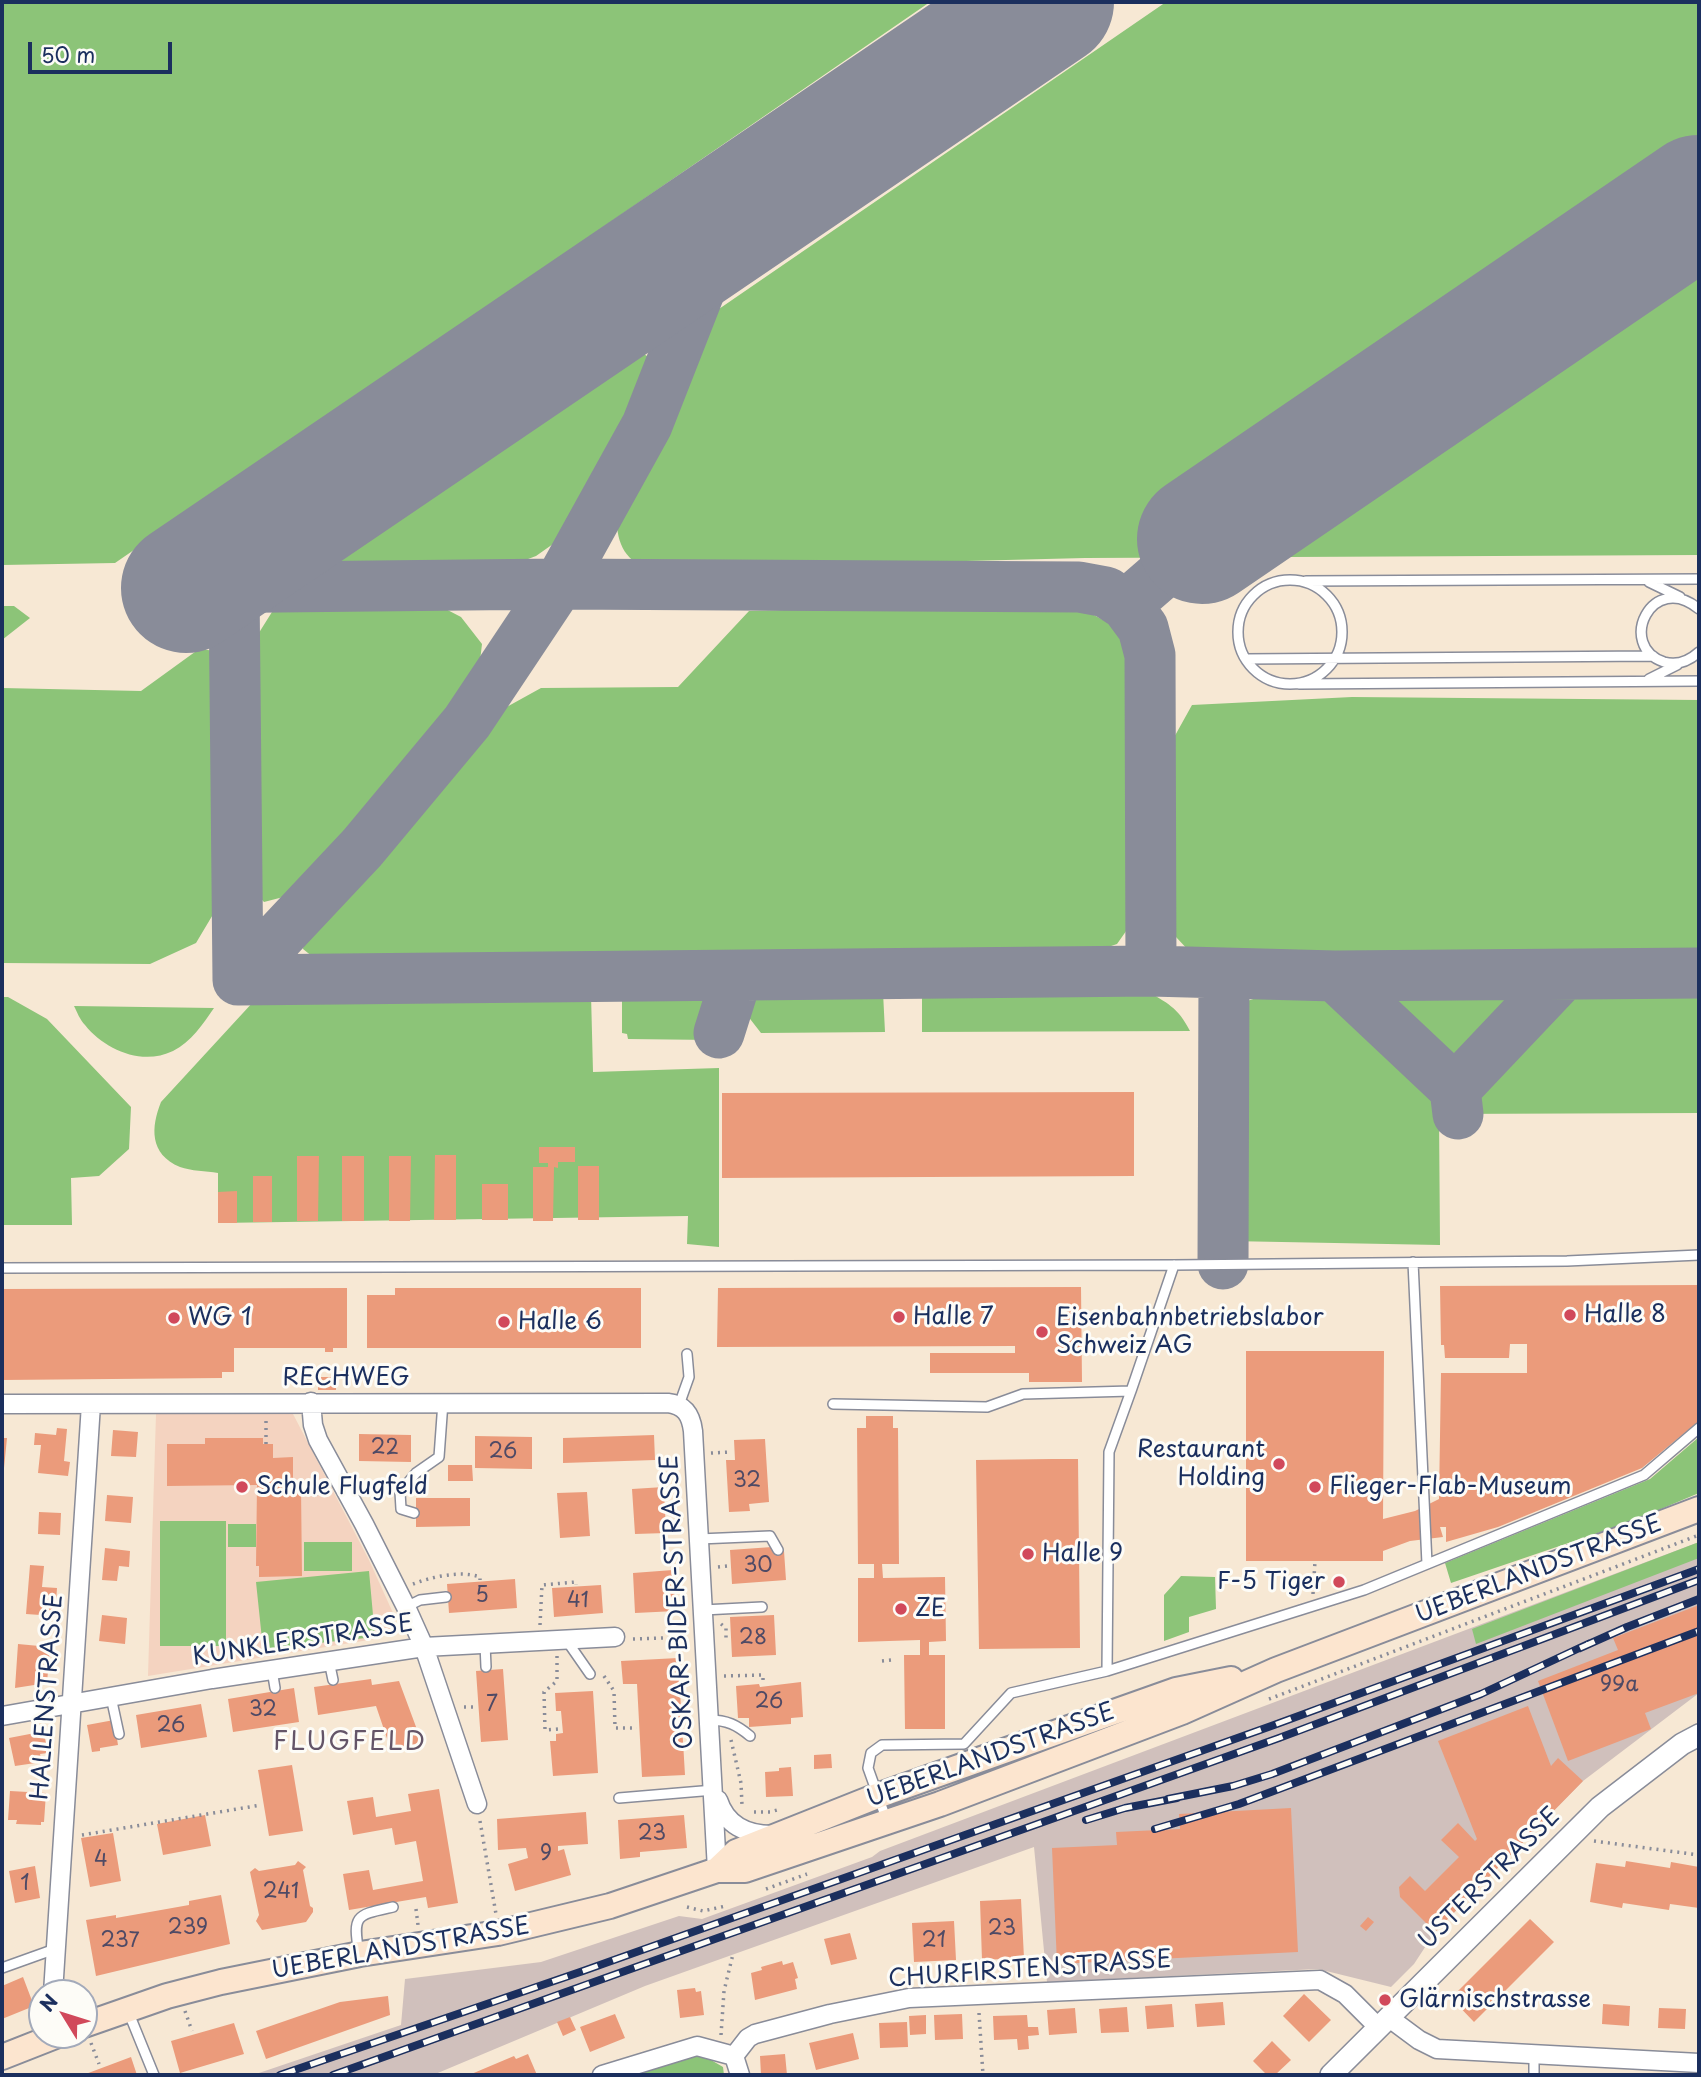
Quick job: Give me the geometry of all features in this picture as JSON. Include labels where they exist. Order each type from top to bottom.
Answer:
[{"type":"main road","name":"UEBERLANDSTRASSE","points":[[98,2026],[127,2009],[221,1982],[360,1954],[498,1933],[610,1906],[717,1870],[745,1870],[887,1822],[1182,1712],[1276,1670],[1694,1510]]},
{"type":"main road","name":"UEBERLANDSTRASSE","points":[[717,1870],[736,1852],[877,1796],[1176,1690],[1276,1670]]},
{"type":"main road","points":[[2,2057],[28,2046]]},
{"type":"street","points":[[312,1402],[313,1425],[318,1440],[398,1590],[424,1647],[477,1804]]},
{"type":"street","name":"RECHWEG","points":[[2,1404],[668,1403],[683,1408]]},
{"type":"street","name":"HALLENSTRASSE","points":[[53,1979],[91,1404]]},
{"type":"street","name":"OSKAR-BIDER-STRASSE","points":[[683,1408],[693,1431],[717,1870]]},
{"type":"street","name":"KUNKLERSTRASSE","points":[[2,1716],[111,1697],[274,1679],[329,1661],[424,1647],[615,1637]]},
{"type":"street","name":"USTERSTRASSE","points":[[1331,2075],[1600,1807],[1682,1744],[1699,1735]]},
{"type":"street","name":"OSKAR-BIDER-STRASSE","points":[[714,1790],[726,1816],[738,1828],[759,1835],[778,1835]]},
{"type":"street","name":"CHURFIRSTENSTRASSE","points":[[734,2056],[748,2038],[755,2034],[830,2014],[909,1998],[1320,1980],[1345,1994],[1383,2022],[1437,2049],[1699,2063]]},
{"type":"street","points":[[603,2075],[697,2046],[734,2056],[740,2075]]},
{"type":"lane","points":[[1699,579],[1289,579],[1271,583],[1256,592],[1245,604],[1239,620],[1238,638],[1252,668],[1266,678],[1282,684],[1699,681]]},
{"type":"lane","points":[[1643,580],[1661,586],[1699,609]]},
{"type":"lane","points":[[1299,684],[1315,678],[1329,668],[1336,658],[1343,638],[1342,620],[1335,603],[1323,590],[1306,581]]},
{"type":"lane","points":[[1680,663],[1669,664],[1653,656],[1643,643],[1641,631],[1647,612],[1662,600],[1681,598]]},
{"type":"lane","points":[[1644,681],[1691,659],[1699,652]]},
{"type":"lane","points":[[1246,659],[1653,656]]},
{"type":"lane","points":[[2,1268],[1174,1265],[1567,1261],[1699,1255]]},
{"type":"lane","points":[[1413,1262],[1427,1564]]},
{"type":"lane","points":[[1107,1671],[1109,1452],[1174,1265]]},
{"type":"lane","points":[[683,1408],[689,1377],[687,1354]]},
{"type":"lane","points":[[833,1404],[987,1407],[1023,1394],[1131,1391]]},
{"type":"lane","points":[[414,1513],[401,1509],[400,1492],[416,1473],[439,1457],[444,1423],[443,1402]]},
{"type":"lane","points":[[887,1822],[868,1768],[871,1753],[882,1745],[964,1744],[1011,1693],[1107,1671],[1364,1590],[1644,1475],[1699,1428]]},
{"type":"lane","points":[[699,1539],[770,1536],[778,1550]]},
{"type":"lane","points":[[406,1607],[419,1600],[446,1597]]},
{"type":"lane","points":[[703,1610],[762,1606]]},
{"type":"lane","points":[[554,1640],[590,1674]]},
{"type":"lane","points":[[485,1644],[486,1667]]},
{"type":"lane","points":[[329,1661],[333,1680]]},
{"type":"lane","points":[[111,1697],[119,1734]]},
{"type":"lane","points":[[709,1720],[737,1724],[750,1736]]},
{"type":"lane","points":[[619,1798],[714,1790]]},
{"type":"lane","points":[[360,1954],[355,1926],[357,1919],[364,1913],[393,1907]]},
{"type":"lane","points":[[2,1968],[55,1949]]},
{"type":"lane","points":[[127,2009],[154,2075]]},
{"type":"lane","points":[[1534,2055],[1534,2074]]},
{"type":"path","points":[[266,1412],[266,1444]]},
{"type":"path","points":[[705,1453],[730,1452]]},
{"type":"path","points":[[302,1494],[319,1494]]},
{"type":"path","points":[[1261,1702],[1699,1535]]},
{"type":"path","points":[[1312,1606],[1315,1561]]},
{"type":"path","points":[[398,1590],[449,1575],[472,1574],[480,1577],[480,1580]]},
{"type":"path","points":[[558,1730],[545,1730],[544,1692],[557,1681],[554,1640],[542,1585],[576,1585]]},
{"type":"path","points":[[615,1637],[619,1640],[704,1636]]},
{"type":"path","points":[[882,1661],[892,1660]]},
{"type":"path","points":[[600,1669],[614,1691],[615,1728],[637,1728]]},
{"type":"path","points":[[718,1676],[763,1675],[764,1683]]},
{"type":"path","points":[[731,1739],[739,1774],[742,1808]]},
{"type":"path","points":[[477,1804],[498,1933]]},
{"type":"path","points":[[62,1839],[261,1805]]},
{"type":"path","points":[[756,1813],[784,1808]]},
{"type":"path","points":[[1587,1840],[1699,1855]]},
{"type":"path","points":[[687,1907],[703,1911],[726,1906]]},
{"type":"path","points":[[416,1909],[418,1927]]},
{"type":"path","points":[[721,2030],[724,1992],[733,1954]]},
{"type":"path","points":[[978,1994],[983,2075]]},
{"type":"path","points":[[185,2009],[192,2031]]},
{"type":"path","points":[[93,2049],[99,2063]]},
{"type":"shaded area","name":"Schule Flugfeld","points":[[156,1414],[293,1414],[369,1560],[393,1613],[395,1620],[387,1634],[381,1638],[148,1676]]},
{"type":"shaded area","points":[[1699,1542],[1699,1693],[1583,1781],[1435,1932],[1414,1964],[1391,1987],[1318,1969],[1047,1982],[1034,1847],[645,1986],[433,2075],[253,2075],[401,2025],[405,1979],[541,1962],[679,1916],[702,1919],[872,1857],[880,1851]]},
{"type":"green space","points":[[2,2],[930,2],[115,563],[2,565]]},
{"type":"green space","points":[[1166,2],[1699,2],[1699,555],[1085,558],[651,569],[629,557],[621,544],[617,519],[716,311]]},
{"type":"green space","points":[[633,347],[650,358],[620,433],[570,532],[536,556],[499,570],[334,573],[325,565]]},
{"type":"green space","points":[[307,600],[436,604],[461,617],[482,644],[478,678],[405,779],[291,895],[264,902],[251,888],[250,647],[272,612]]},
{"type":"green space","points":[[1070,602],[1116,627],[1137,668],[1136,917],[1117,944],[1073,959],[323,965],[303,949],[306,920],[384,840],[494,714],[541,688],[678,687],[749,611]]},
{"type":"green space","points":[[2,606],[14,606],[30,618],[2,640]]},
{"type":"green space","points":[[199,649],[216,651],[221,901],[196,943],[150,964],[2,963],[2,688],[141,691]]},
{"type":"green space","points":[[1352,697],[1699,700],[1699,960],[1219,961],[1190,952],[1176,937],[1169,920],[1166,841],[1167,750],[1192,705]]},
{"type":"green space","points":[[1699,987],[1699,1113],[1439,1114],[1440,1245],[1229,1241],[1231,1027],[1247,1001],[1272,993],[1319,991]]},
{"type":"green space","points":[[922,989],[1145,990],[1176,1011],[1190,1031],[922,1032]]},
{"type":"green space","points":[[767,991],[883,992],[885,1032],[761,1033],[747,1015],[749,1004]]},
{"type":"green space","points":[[626,993],[678,994],[702,1000],[712,1006],[719,1022],[719,1033],[713,1032],[712,1040],[628,1039],[627,1034],[622,1033],[622,1000],[627,1000]]},
{"type":"green space","points":[[591,994],[593,1072],[719,1068],[719,1247],[687,1244],[688,1216],[218,1223],[218,1173],[180,1167],[170,1162],[155,1139],[155,1121],[161,1102],[254,1001]]},
{"type":"green space","points":[[2,997],[8,997],[47,1019],[131,1107],[129,1149],[99,1176],[71,1178],[72,1225],[2,1225]]},
{"type":"green space","points":[[74,1006],[214,1008],[185,1043],[173,1051],[149,1057],[125,1053],[103,1042],[83,1023]]},
{"type":"green space","points":[[1699,1437],[1699,1493],[1630,1522],[1451,1583],[1445,1563],[1650,1479]]},
{"type":"green space","points":[[160,1521],[226,1521],[226,1646],[160,1646]]},
{"type":"green space","points":[[228,1524],[256,1524],[256,1547],[228,1547]]},
{"type":"green space","points":[[304,1542],[352,1542],[352,1571],[304,1571]]},
{"type":"green space","points":[[1699,1542],[1699,1558],[1476,1644],[1472,1629]]},
{"type":"green space","points":[[369,1571],[375,1637],[263,1649],[256,1582]]},
{"type":"green space","points":[[1181,1576],[1215,1577],[1216,1609],[1189,1617],[1189,1632],[1164,1641],[1164,1595]]},
{"type":"green space","points":[[699,2053],[723,2067],[724,2075],[639,2075],[637,2071]]},
{"type":"building","points":[[1134,1092],[1134,1176],[722,1178],[722,1093]]},
{"type":"building","points":[[539,1147],[575,1147],[575,1162],[558,1162],[558,1168],[554,1167],[553,1221],[533,1221],[533,1167],[548,1167],[548,1163],[539,1163]]},
{"type":"building","points":[[435,1155],[456,1155],[456,1220],[434,1220]]},
{"type":"building","points":[[297,1156],[319,1156],[318,1221],[297,1221]]},
{"type":"building","points":[[342,1156],[364,1156],[364,1221],[342,1221]]},
{"type":"building","points":[[389,1156],[411,1156],[410,1221],[389,1221]]},
{"type":"building","points":[[578,1166],[599,1166],[599,1220],[578,1220]]},
{"type":"building","points":[[253,1176],[272,1176],[272,1222],[253,1222]]},
{"type":"building","points":[[482,1184],[508,1184],[508,1220],[482,1220]]},
{"type":"building","points":[[237,1191],[237,1223],[218,1223],[218,1192]]},
{"type":"building","points":[[1699,1285],[1699,1421],[1642,1468],[1498,1527],[1446,1542],[1446,1527],[1440,1527],[1443,1537],[1410,1541],[1383,1551],[1383,1561],[1246,1561],[1246,1351],[1384,1351],[1383,1519],[1415,1511],[1439,1499],[1441,1373],[1527,1373],[1527,1344],[1510,1344],[1509,1358],[1445,1358],[1444,1345],[1441,1345],[1440,1286]]},
{"type":"building","name":"Halle 7","points":[[1081,1287],[1082,1382],[1029,1382],[1029,1373],[930,1373],[930,1353],[1015,1353],[1015,1346],[717,1347],[718,1288]]},
{"type":"building","name":"WG 1","points":[[347,1288],[347,1348],[333,1348],[333,1352],[325,1352],[325,1348],[234,1348],[234,1372],[222,1372],[222,1378],[2,1380],[2,1289]]},
{"type":"building","name":"Halle 6","points":[[395,1288],[641,1288],[641,1348],[367,1348],[367,1295],[395,1295]]},
{"type":"building","points":[[318,1377],[336,1377],[336,1390],[318,1390]]},
{"type":"building","points":[[866,1416],[893,1416],[893,1428],[898,1428],[899,1564],[882,1564],[883,1578],[945,1577],[946,1641],[929,1642],[929,1655],[945,1655],[945,1729],[905,1729],[904,1655],[920,1655],[920,1640],[858,1642],[858,1578],[874,1578],[874,1564],[858,1564],[857,1428],[866,1428]]},
{"type":"building","points":[[57,1428],[67,1429],[64,1461],[70,1462],[68,1476],[38,1473],[41,1445],[34,1445],[35,1433],[56,1435]]},
{"type":"building","points":[[113,1430],[138,1432],[136,1457],[111,1456]]},
{"type":"building","points":[[359,1434],[411,1435],[411,1462],[359,1461]]},
{"type":"building","points":[[654,1435],[655,1460],[563,1463],[563,1438]]},
{"type":"building","points":[[475,1436],[532,1437],[532,1469],[475,1468]]},
{"type":"building","points":[[2,1438],[7,1438],[4,1468],[2,1468]]},
{"type":"building","points":[[205,1438],[263,1438],[263,1444],[273,1444],[273,1458],[293,1457],[293,1488],[301,1488],[302,1576],[259,1577],[259,1566],[256,1566],[257,1485],[167,1486],[167,1444],[205,1444]]},
{"type":"building","points":[[765,1439],[769,1502],[749,1504],[750,1511],[729,1512],[726,1460],[735,1460],[734,1440]]},
{"type":"building","name":"Halle 9","points":[[1078,1459],[1080,1648],[979,1649],[976,1460]]},
{"type":"building","points":[[448,1465],[472,1465],[473,1481],[448,1481]]},
{"type":"building","points":[[664,1487],[666,1533],[635,1534],[632,1489]]},
{"type":"building","points":[[587,1492],[590,1536],[560,1538],[557,1493]]},
{"type":"building","points":[[107,1495],[133,1497],[131,1523],[105,1521]]},
{"type":"building","points":[[416,1498],[470,1498],[470,1526],[416,1527]]},
{"type":"building","points":[[39,1512],[61,1513],[60,1535],[38,1534]]},
{"type":"building","points":[[772,1547],[772,1551],[784,1551],[786,1580],[732,1584],[730,1550]]},
{"type":"building","points":[[105,1548],[130,1551],[129,1567],[119,1566],[117,1581],[102,1580]]},
{"type":"building","points":[[30,1565],[44,1566],[42,1587],[57,1588],[55,1616],[26,1614]]},
{"type":"building","points":[[673,1570],[676,1611],[635,1613],[633,1573]]},
{"type":"building","points":[[515,1579],[517,1608],[449,1613],[447,1584]]},
{"type":"building","points":[[601,1585],[603,1613],[554,1617],[552,1588]]},
{"type":"building","points":[[1699,1605],[1699,1693],[1645,1713],[1651,1729],[1568,1761],[1538,1681],[1618,1650],[1613,1638]]},
{"type":"building","points":[[102,1615],[127,1618],[125,1644],[99,1641]]},
{"type":"building","points":[[774,1615],[776,1655],[732,1657],[730,1617]]},
{"type":"building","points":[[18,1644],[50,1647],[47,1683],[15,1688]]},
{"type":"building","points":[[678,1658],[685,1775],[642,1777],[637,1684],[623,1684],[621,1661]]},
{"type":"building","points":[[503,1669],[508,1740],[481,1742],[476,1671]]},
{"type":"building","points":[[371,1679],[372,1685],[399,1681],[422,1743],[392,1753],[376,1706],[318,1715],[314,1687]]},
{"type":"building","points":[[801,1682],[803,1717],[791,1718],[791,1724],[749,1727],[749,1718],[738,1718],[736,1686],[759,1684],[760,1687]]},
{"type":"building","points":[[294,1688],[299,1722],[233,1732],[228,1699]]},
{"type":"building","points":[[593,1691],[598,1773],[553,1776],[550,1741],[556,1741],[556,1734],[563,1733],[561,1711],[556,1711],[555,1693]]},
{"type":"building","points":[[201,1704],[207,1737],[141,1748],[136,1715]]},
{"type":"building","points":[[1528,1706],[1551,1766],[1558,1758],[1583,1781],[1435,1932],[1400,1897],[1399,1887],[1410,1876],[1425,1891],[1459,1857],[1441,1840],[1458,1823],[1475,1841],[1477,1839],[1438,1741]]},
{"type":"building","points":[[114,1720],[118,1745],[92,1752],[87,1725]]},
{"type":"building","points":[[35,1733],[35,1736],[44,1734],[48,1753],[40,1754],[42,1762],[15,1766],[9,1738]]},
{"type":"building","points":[[831,1754],[832,1768],[814,1769],[814,1755]]},
{"type":"building","points":[[292,1765],[303,1831],[269,1836],[258,1770]]},
{"type":"building","points":[[791,1767],[793,1796],[766,1797],[765,1772]]},
{"type":"building","points":[[439,1789],[458,1903],[428,1908],[426,1897],[349,1910],[343,1874],[369,1870],[373,1890],[423,1881],[416,1841],[395,1845],[392,1828],[353,1835],[347,1801],[373,1797],[376,1817],[411,1811],[408,1794]]},
{"type":"building","points":[[10,1791],[46,1793],[44,1822],[41,1822],[41,1825],[16,1824],[17,1820],[8,1820]]},
{"type":"building","points":[[1291,1808],[1298,1952],[1057,1964],[1052,1848],[1117,1845],[1116,1832],[1180,1829],[1179,1814]]},
{"type":"building","points":[[586,1812],[588,1844],[558,1846],[558,1851],[564,1849],[571,1875],[515,1891],[508,1864],[528,1858],[526,1848],[498,1850],[497,1819]]},
{"type":"building","points":[[205,1815],[211,1846],[163,1855],[157,1824]]},
{"type":"building","points":[[684,1815],[687,1848],[640,1852],[640,1857],[620,1859],[618,1820]]},
{"type":"building","points":[[113,1833],[121,1881],[90,1887],[81,1838]]},
{"type":"building","points":[[298,1861],[306,1867],[303,1870],[313,1912],[306,1922],[262,1930],[256,1921],[259,1915],[250,1872],[255,1868],[259,1871],[295,1865]]},
{"type":"building","points":[[1626,1861],[1670,1868],[1671,1862],[1699,1867],[1699,1908],[1670,1904],[1669,1910],[1623,1903],[1622,1908],[1590,1902],[1596,1863],[1625,1867]]},
{"type":"building","points":[[35,1866],[40,1898],[15,1903],[9,1871]]},
{"type":"building","points":[[221,1895],[230,1944],[96,1976],[86,1920],[116,1915],[116,1918],[189,1905],[189,1901]]},
{"type":"building","points":[[1021,1899],[1024,1958],[982,1960],[980,1901]]},
{"type":"building","points":[[1368,1917],[1374,1922],[1366,1931],[1360,1926]]},
{"type":"building","points":[[1530,1919],[1554,1942],[1474,2022],[1451,1998]]},
{"type":"building","points":[[954,1921],[956,1960],[914,1962],[912,1923]]},
{"type":"building","points":[[850,1933],[857,1959],[831,1965],[824,1939]]},
{"type":"building","points":[[782,1961],[783,1965],[793,1962],[798,1978],[795,1979],[797,1989],[755,2000],[751,1973]]},
{"type":"building","points":[[23,1977],[28,1990],[28,2008],[2,2019],[2,1986]]},
{"type":"building","points":[[695,1988],[696,1992],[701,1991],[704,2015],[680,2018],[677,1990]]},
{"type":"building","points":[[1304,1994],[1331,2020],[1309,2042],[1283,2016]]},
{"type":"building","points":[[388,1996],[390,2015],[266,2059],[256,2031],[340,2002]]},
{"type":"building","points":[[1223,2002],[1225,2025],[1197,2027],[1195,2004]]},
{"type":"building","points":[[1172,2004],[1174,2027],[1147,2029],[1145,2006]]},
{"type":"building","points":[[1603,2004],[1630,2006],[1629,2026],[1602,2024]]},
{"type":"building","points":[[1127,2007],[1129,2032],[1101,2033],[1099,2009]]},
{"type":"building","points":[[1075,2008],[1077,2033],[1049,2035],[1047,2010]]},
{"type":"building","points":[[1659,2008],[1686,2009],[1685,2029],[1658,2028]]},
{"type":"building","points":[[615,2014],[625,2038],[590,2052],[580,2027]]},
{"type":"building","points":[[962,2014],[963,2039],[935,2040],[934,2015]]},
{"type":"building","points":[[926,2015],[926,2034],[910,2035],[909,2016]]},
{"type":"building","points":[[1027,2015],[1028,2027],[1038,2027],[1039,2035],[1028,2036],[1029,2049],[1018,2050],[1017,2039],[994,2040],[993,2016]]},
{"type":"building","points":[[570,2017],[576,2030],[563,2036],[557,2022]]},
{"type":"building","points":[[907,2022],[908,2047],[880,2048],[879,2023]]},
{"type":"building","points":[[234,2023],[244,2054],[180,2073],[171,2041]]},
{"type":"building","points":[[853,2033],[859,2059],[816,2070],[809,2043]]},
{"type":"building","points":[[1272,2041],[1291,2060],[1275,2075],[1267,2075],[1253,2061]]},
{"type":"building","points":[[528,2054],[537,2075],[469,2075],[514,2056],[516,2059]]},
{"type":"building","points":[[785,2054],[787,2075],[761,2075],[760,2056]]},
{"type":"building","points":[[131,2057],[137,2075],[83,2075]]},
{"type":"taxiway","points":[[238,980],[362,848],[467,722],[559,584],[647,425],[707,272],[725,237],[760,198]]},
{"type":"taxiway","points":[[1126,605],[1202,539]]},
{"type":"taxiway","points":[[186,588],[559,584],[1079,587],[1106,592],[1126,605],[1143,628],[1150,655],[1151,971]]},
{"type":"taxiway","points":[[234,588],[238,980]]},
{"type":"taxiway","points":[[238,980],[1151,971],[1335,976],[1699,973]]},
{"type":"taxiway","points":[[1223,1264],[1224,973]]},
{"type":"taxiway","points":[[1458,1114],[1455,1089],[1563,975]]},
{"type":"taxiway","points":[[719,1033],[737,976]]},
{"type":"taxiway","points":[[1335,976],[1455,1089]]},
{"type":"runway","points":[[186,588],[1049,2]]},
{"type":"runway","points":[[1202,539],[1699,200]]},
{"type":"railway","points":[[280,2075],[583,1971],[1274,1725],[1699,1569]]},
{"type":"railway","points":[[333,2075],[1279,1738],[1699,1580]]},
{"type":"railway","points":[[1580,1648],[1699,1599]]},
{"type":"railway","points":[[1155,1829],[1239,1804],[1699,1631]]},
{"type":"railway","points":[[1168,1799],[1233,1786],[1272,1774],[1481,1694],[1588,1644]]},
{"type":"railway","points":[[1086,1820],[1125,1808],[1177,1798]]},
{"type":"place","name":"Halle 8","points":[[1570,1315]]},
{"type":"place","name":"Halle 7","points":[[899,1317]]},
{"type":"place","name":"WG 1","points":[[174,1318]]},
{"type":"place","name":"Halle 6","points":[[504,1322]]},
{"type":"place","name":"Eisenbahnbetriebslabor Schweiz AG","points":[[1042,1332]]},
{"type":"place","name":"Restaurant Holding","points":[[1279,1464]]},
{"type":"place","name":"Schule Flugfeld","points":[[242,1487]]},
{"type":"place","name":"Flieger-Flab-Museum","points":[[1315,1487]]},
{"type":"place","name":"Halle 9","points":[[1028,1554]]},
{"type":"place","name":"F-5 Tiger","points":[[1339,1582]]},
{"type":"place","name":"ZE","points":[[901,1609]]},
{"type":"place","name":"Glärnischstrasse","points":[[1385,2000]]},
{"type":"district","name":"FLUGFELD","points":[[350,1743]]}]
